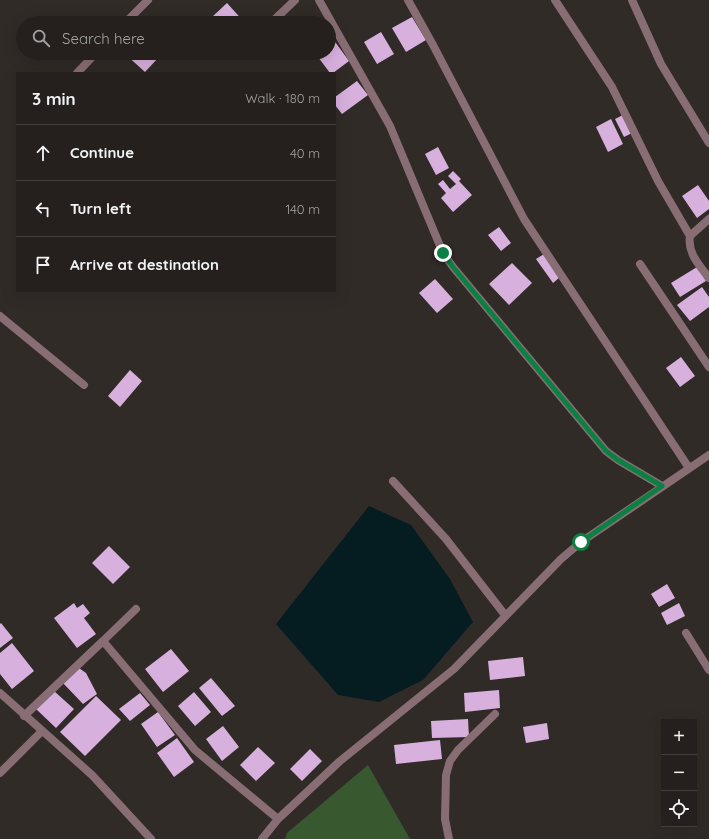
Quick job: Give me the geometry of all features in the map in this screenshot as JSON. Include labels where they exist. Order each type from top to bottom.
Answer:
[{"type":"street","points":[[132,16],[148,0]]},
{"type":"street","points":[[278,16],[295,0]]},
{"type":"street","points":[[319,0],[328,16]]},
{"type":"street","points":[[408,0],[524,219],[689,468]]},
{"type":"street","points":[[555,0],[612,87],[658,181],[690,236],[689,244],[693,255],[709,278]]},
{"type":"street","points":[[632,0],[661,64],[709,143]]},
{"type":"street","points":[[336,30],[390,126],[443,253],[453,267],[606,451],[618,460],[662,486]]},
{"type":"street","points":[[78,72],[89,60]]},
{"type":"street","points":[[690,236],[709,219]]},
{"type":"street","points":[[640,264],[709,367]]},
{"type":"street","points":[[0,314],[84,385]]},
{"type":"street","points":[[262,839],[278,819],[340,761],[454,669],[545,573],[581,542],[709,455]]},
{"type":"street","points":[[393,481],[446,538],[505,615]]},
{"type":"street","points":[[24,716],[136,609]]},
{"type":"street","points":[[686,633],[709,670]]},
{"type":"street","points":[[103,641],[195,750],[278,819]]},
{"type":"street","points":[[0,693],[24,716],[92,775],[151,839]]},
{"type":"street","points":[[449,839],[445,819],[446,774],[450,761],[458,750],[495,714]]},
{"type":"street","points":[[0,773],[42,731]]},
{"type":"green space","points":[[368,765],[410,839],[285,839],[287,833]]},
{"type":"water","points":[[369,506],[411,525],[450,579],[473,622],[423,680],[379,702],[338,695],[276,624]]},
{"type":"building","points":[[227,3],[239,16],[213,16]]},
{"type":"building","points":[[412,17],[426,40],[406,52],[392,28]]},
{"type":"building","points":[[381,32],[394,54],[377,64],[364,42]]},
{"type":"building","points":[[336,43],[349,61],[334,72],[329,72],[320,60],[336,60]]},
{"type":"building","points":[[132,60],[156,60],[145,72]]},
{"type":"building","points":[[357,81],[368,95],[342,114],[336,106],[336,96]]},
{"type":"building","points":[[625,114],[634,132],[624,137],[615,119]]},
{"type":"building","points":[[611,119],[623,144],[608,152],[596,127]]},
{"type":"building","points":[[438,147],[449,168],[436,175],[425,154]]},
{"type":"building","points":[[453,171],[461,179],[459,181],[472,195],[453,212],[441,198],[446,193],[438,184],[443,180],[450,189],[456,184],[448,176]]},
{"type":"building","points":[[698,185],[709,201],[709,209],[697,218],[682,196]]},
{"type":"building","points":[[499,227],[511,243],[501,251],[488,235]]},
{"type":"building","points":[[544,254],[560,277],[553,283],[536,259]]},
{"type":"building","points":[[512,263],[532,283],[509,305],[489,284]]},
{"type":"building","points":[[697,267],[706,281],[680,297],[671,283]]},
{"type":"building","points":[[435,279],[453,299],[437,313],[419,293]]},
{"type":"building","points":[[702,287],[709,297],[709,307],[690,321],[677,305]]},
{"type":"building","points":[[681,357],[695,376],[680,387],[666,368]]},
{"type":"building","points":[[130,370],[142,381],[120,407],[108,396]]},
{"type":"building","points":[[109,546],[130,567],[113,584],[92,563]]},
{"type":"building","points":[[667,584],[675,598],[659,607],[651,594]]},
{"type":"building","points":[[74,603],[77,608],[83,604],[90,613],[84,618],[96,634],[77,648],[54,618]]},
{"type":"building","points":[[679,603],[685,616],[667,625],[661,613]]},
{"type":"building","points":[[1,623],[13,638],[0,648],[0,624]]},
{"type":"building","points":[[12,643],[34,671],[12,689],[0,674],[0,653]]},
{"type":"building","points":[[171,649],[189,671],[163,692],[145,669]]},
{"type":"building","points":[[523,657],[525,676],[490,680],[488,661]]},
{"type":"building","points":[[79,668],[86,673],[97,694],[83,704],[63,683]]},
{"type":"building","points":[[211,678],[235,706],[222,716],[199,688]]},
{"type":"building","points":[[499,690],[500,708],[465,712],[464,693]]},
{"type":"building","points":[[54,691],[74,709],[56,728],[36,709]]},
{"type":"building","points":[[194,692],[211,712],[195,726],[178,706]]},
{"type":"building","points":[[140,693],[150,705],[130,721],[119,709]]},
{"type":"building","points":[[96,696],[121,720],[85,756],[60,732]]},
{"type":"building","points":[[158,712],[175,735],[157,747],[141,724]]},
{"type":"building","points":[[468,719],[469,737],[432,738],[431,721]]},
{"type":"building","points":[[547,723],[549,739],[526,743],[523,727]]},
{"type":"building","points":[[223,726],[239,747],[222,761],[206,739]]},
{"type":"building","points":[[177,738],[194,762],[174,777],[157,753]]},
{"type":"building","points":[[440,740],[442,759],[396,764],[394,745]]},
{"type":"building","points":[[258,747],[275,763],[256,781],[240,765]]},
{"type":"building","points":[[310,749],[322,761],[302,781],[290,769]]},
{"type":"route","points":[[443,253],[606,451],[618,460],[662,486],[581,542]]}]
